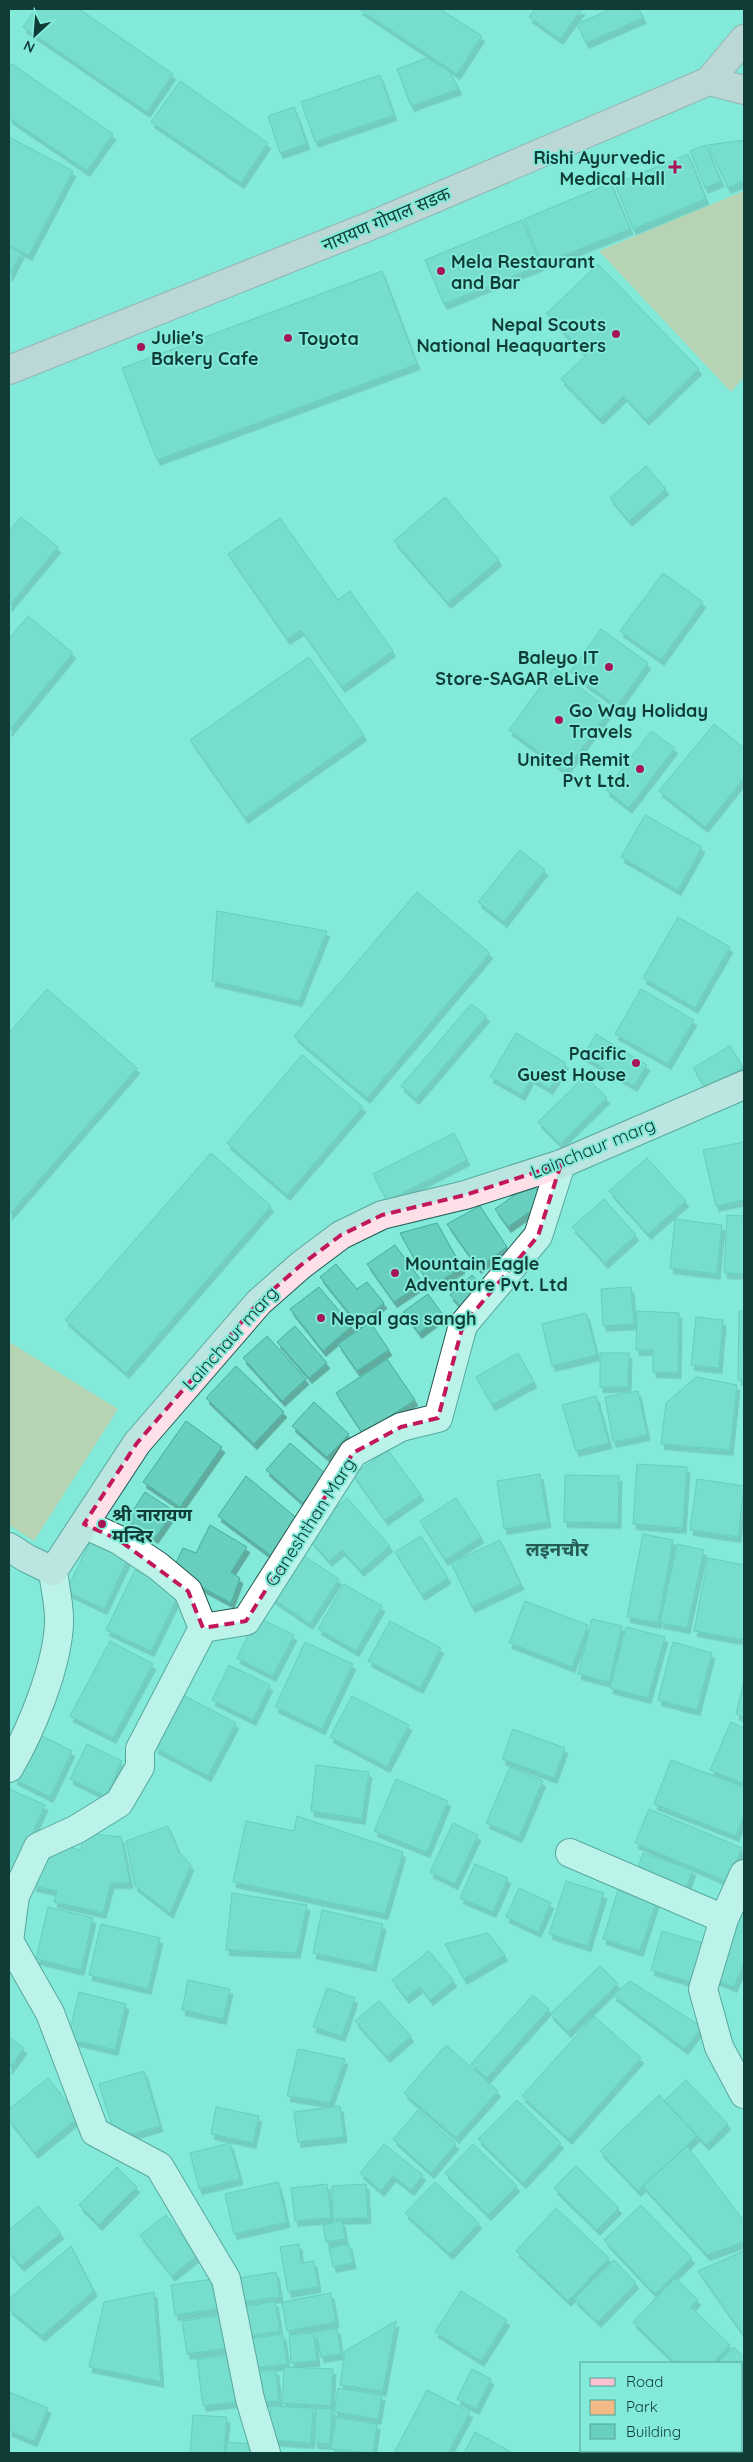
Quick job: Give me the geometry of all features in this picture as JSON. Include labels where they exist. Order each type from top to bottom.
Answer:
[{"type":"main road","name":"नारायण गोपाल सडक","points":[[9,370],[370,226],[709,81],[744,39]]},
{"type":"main road","points":[[709,81],[744,90]]},
{"type":"street","name":"Lainchaur marg","points":[[53,1571],[137,1443],[169,1405],[259,1302],[341,1235],[382,1215],[465,1195],[561,1164],[744,1085]]},
{"type":"street","name":"Ganeshthan Marg","points":[[203,1628],[246,1621],[352,1453],[401,1427],[438,1418],[464,1324],[538,1236],[561,1164]]},
{"type":"street","points":[[84,1524],[119,1540],[158,1566],[188,1591],[203,1628],[140,1749],[140,1767],[119,1803],[78,1829],[38,1847],[15,1896],[9,1941],[50,2013],[95,2132],[159,2166],[226,2279],[250,2399],[266,2453]]},
{"type":"street","points":[[9,1547],[53,1571],[59,1623],[54,1660],[38,1704],[9,1768]]},
{"type":"street","points":[[570,1853],[724,1919]]},
{"type":"street","points":[[744,1874],[724,1919],[703,1989],[712,2028],[719,2047],[744,2094]]},
{"type":"highlighted area","points":[[561,1164],[538,1236],[463,1325],[438,1418],[401,1427],[353,1453],[246,1621],[203,1628],[188,1591],[119,1540],[84,1524],[137,1443],[259,1302],[301,1265],[341,1235],[382,1215],[465,1195]]},
{"type":"green space","points":[[744,191],[744,377],[731,392],[599,251]]},
{"type":"green space","points":[[9,1342],[118,1409],[34,1541],[9,1525]]},
{"type":"building","points":[[36,9],[79,9],[173,74],[147,112],[23,27]]},
{"type":"building","points":[[359,9],[440,9],[482,36],[457,74]]},
{"type":"building","points":[[535,9],[582,9],[560,39],[529,17]]},
{"type":"building","points":[[611,9],[639,9],[643,18],[586,43],[577,24]]},
{"type":"building","points":[[427,58],[449,71],[459,89],[411,106],[397,69]]},
{"type":"building","points":[[12,64],[113,134],[87,171],[9,118],[9,68]]},
{"type":"building","points":[[380,75],[394,115],[315,142],[301,102]]},
{"type":"building","points":[[180,81],[268,143],[241,183],[151,122]]},
{"type":"building","points":[[294,107],[307,144],[280,153],[268,116]]},
{"type":"building","points":[[9,137],[73,171],[29,255],[9,245]]},
{"type":"building","points":[[744,140],[744,181],[728,188],[708,145]]},
{"type":"building","points":[[706,145],[721,181],[705,188],[690,151]]},
{"type":"building","points":[[688,154],[706,199],[633,229],[615,184]]},
{"type":"building","points":[[611,183],[630,229],[542,264],[524,219]]},
{"type":"building","points":[[522,220],[541,265],[444,304],[425,260]]},
{"type":"building","points":[[9,247],[21,253],[9,276]]},
{"type":"building","name":"Nepal Scouts National Heaquarters","points":[[598,264],[699,369],[646,420],[624,396],[600,419],[561,379],[586,355],[546,314]]},
{"type":"building","points":[[382,271],[417,364],[157,460],[122,368]]},
{"type":"building","points":[[646,466],[666,489],[629,521],[610,498]]},
{"type":"building","points":[[445,497],[499,560],[448,603],[394,541]]},
{"type":"building","points":[[21,517],[58,547],[9,606],[9,531]]},
{"type":"building","points":[[280,518],[338,600],[350,591],[393,651],[342,687],[301,630],[287,639],[228,554]]},
{"type":"building","points":[[663,573],[703,602],[661,660],[620,631]]},
{"type":"building","points":[[28,616],[73,653],[9,731],[9,639]]},
{"type":"building","name":"Baleyo IT Store-SAGAR eLive","points":[[601,629],[648,663],[617,706],[570,672]]},
{"type":"building","points":[[309,657],[364,735],[245,818],[190,740]]},
{"type":"building","name":"Go Way Holiday Travels","points":[[554,668],[610,710],[565,771],[509,730]]},
{"type":"building","points":[[714,724],[744,748],[744,778],[705,827],[659,791]]},
{"type":"building","name":"United Remit Pvt Ltd.","points":[[651,731],[675,748],[629,808],[606,790]]},
{"type":"building","points":[[645,815],[702,847],[678,890],[621,857]]},
{"type":"building","points":[[520,850],[545,870],[504,922],[478,902]]},
{"type":"building","points":[[417,892],[490,953],[367,1098],[294,1036]]},
{"type":"building","points":[[217,911],[327,931],[299,1001],[212,981]]},
{"type":"building","points":[[678,917],[730,947],[695,1008],[643,978]]},
{"type":"building","points":[[47,989],[137,1068],[9,1215],[9,1033]]},
{"type":"building","points":[[641,989],[694,1020],[668,1064],[615,1034]]},
{"type":"building","points":[[471,1004],[487,1016],[416,1099],[401,1086]]},
{"type":"building","points":[[516,1033],[566,1063],[550,1089],[531,1078],[522,1095],[490,1077]]},
{"type":"building","points":[[596,1034],[647,1065],[634,1086],[583,1056]]},
{"type":"building","points":[[730,1046],[743,1067],[706,1089],[693,1068]]},
{"type":"building","points":[[302,1055],[363,1107],[287,1195],[227,1143]]},
{"type":"building","points":[[585,1076],[607,1098],[560,1144],[538,1122]]},
{"type":"building","points":[[454,1133],[467,1160],[387,1201],[373,1174]]},
{"type":"building","points":[[744,1142],[744,1200],[716,1206],[703,1150]]},
{"type":"building","points":[[211,1153],[271,1206],[126,1373],[65,1320]]},
{"type":"building","points":[[647,1158],[686,1201],[648,1234],[609,1191]]},
{"type":"building","points":[[532,1183],[545,1201],[508,1227],[495,1209]]},
{"type":"building","points":[[604,1199],[636,1235],[605,1263],[572,1227]]},
{"type":"building","points":[[480,1206],[507,1247],[478,1268],[447,1224]]},
{"type":"building","points":[[727,1215],[744,1216],[744,1274],[724,1273]]},
{"type":"building","points":[[675,1219],[722,1225],[717,1274],[670,1268]]},
{"type":"building","points":[[437,1223],[462,1268],[430,1287],[400,1233]]},
{"type":"building","name":"Mountain Eagle Adventure Pvt. Ltd","points":[[395,1245],[423,1283],[394,1302],[367,1264]]},
{"type":"building","points":[[336,1264],[357,1289],[367,1282],[384,1303],[358,1324],[320,1277]]},
{"type":"building","points":[[472,1275],[483,1287],[461,1307],[450,1295]]},
{"type":"building","name":"Nepal gas sangh","points":[[319,1287],[352,1326],[323,1351],[290,1309]]},
{"type":"building","points":[[631,1287],[634,1324],[603,1326],[601,1289]]},
{"type":"building","points":[[428,1294],[443,1315],[419,1333],[403,1312]]},
{"type":"building","points":[[637,1311],[679,1313],[678,1373],[653,1372],[653,1350],[636,1350]]},
{"type":"building","points":[[739,1311],[744,1311],[744,1380],[738,1380]]},
{"type":"building","points":[[586,1313],[597,1355],[552,1366],[542,1324]]},
{"type":"building","points":[[696,1317],[723,1320],[719,1368],[691,1365]]},
{"type":"building","points":[[370,1322],[389,1350],[357,1371],[338,1344]]},
{"type":"building","points":[[295,1326],[327,1363],[309,1378],[277,1342]]},
{"type":"building","points":[[267,1336],[306,1379],[282,1401],[243,1358]]},
{"type":"building","points":[[518,1353],[534,1382],[492,1405],[476,1377]]},
{"type":"building","points":[[600,1353],[629,1353],[628,1387],[600,1387]]},
{"type":"building","points":[[387,1359],[415,1400],[363,1434],[336,1393]]},
{"type":"building","points":[[236,1366],[284,1412],[254,1444],[206,1398]]},
{"type":"building","points":[[696,1377],[737,1385],[730,1450],[661,1444],[666,1403]]},
{"type":"building","points":[[638,1391],[647,1435],[613,1442],[605,1397]]},
{"type":"building","points":[[596,1396],[609,1443],[576,1451],[562,1405]]},
{"type":"building","points":[[314,1402],[349,1434],[327,1457],[292,1426]]},
{"type":"building","points":[[186,1421],[222,1447],[180,1507],[143,1482]]},
{"type":"building","points":[[290,1443],[327,1475],[303,1503],[266,1470]]},
{"type":"building","points":[[388,1450],[421,1495],[385,1520],[353,1475]]},
{"type":"building","points":[[637,1464],[687,1467],[683,1528],[633,1524]]},
{"type":"building","points":[[540,1474],[548,1522],[504,1529],[497,1481]]},
{"type":"building","points":[[565,1475],[619,1476],[618,1523],[564,1522]]},
{"type":"building","points":[[246,1476],[299,1520],[273,1557],[218,1516]]},
{"type":"building","points":[[697,1479],[744,1486],[738,1537],[690,1530]]},
{"type":"building","points":[[145,1492],[174,1511],[155,1538],[127,1520]]},
{"type":"building","points":[[347,1498],[390,1546],[361,1571],[342,1550],[329,1561],[306,1535]]},
{"type":"building","points":[[456,1498],[481,1537],[445,1560],[420,1521]]},
{"type":"building","points":[[210,1525],[247,1547],[231,1572],[240,1578],[231,1603],[172,1571],[183,1548],[196,1553]]},
{"type":"building","points":[[643,1534],[673,1540],[658,1623],[627,1617]]},
{"type":"building","points":[[421,1536],[448,1578],[422,1595],[395,1552]]},
{"type":"building","points":[[91,1540],[128,1559],[104,1609],[66,1591]]},
{"type":"building","points":[[500,1540],[521,1584],[472,1607],[451,1563]]},
{"type":"building","points":[[677,1544],[704,1550],[687,1628],[660,1623]]},
{"type":"building","points":[[301,1554],[339,1579],[310,1624],[272,1598]]},
{"type":"building","points":[[708,1558],[744,1565],[744,1640],[694,1631]]},
{"type":"building","points":[[135,1570],[180,1592],[151,1651],[106,1630]]},
{"type":"building","points":[[344,1584],[382,1606],[356,1651],[318,1629]]},
{"type":"building","points":[[525,1601],[588,1625],[572,1667],[509,1643]]},
{"type":"building","points":[[257,1617],[294,1635],[273,1676],[237,1658]]},
{"type":"building","points":[[592,1619],[622,1626],[609,1682],[578,1674]]},
{"type":"building","points":[[390,1621],[441,1648],[420,1688],[368,1661]]},
{"type":"building","points":[[626,1627],[665,1637],[648,1698],[610,1688]]},
{"type":"building","points":[[110,1641],[153,1664],[113,1738],[70,1716]]},
{"type":"building","points":[[305,1642],[353,1664],[322,1729],[275,1707]]},
{"type":"building","points":[[673,1642],[712,1653],[697,1710],[658,1700]]},
{"type":"building","points":[[229,1665],[270,1685],[253,1720],[212,1700]]},
{"type":"building","points":[[744,1681],[744,1717],[736,1714]]},
{"type":"building","points":[[183,1695],[236,1723],[208,1776],[155,1748]]},
{"type":"building","points":[[352,1696],[409,1725],[387,1767],[330,1737]]},
{"type":"building","points":[[731,1722],[744,1728],[744,1778],[742,1783],[710,1770]]},
{"type":"building","points":[[513,1729],[565,1748],[554,1778],[502,1759]]},
{"type":"building","points":[[37,1733],[72,1751],[50,1797],[14,1779]]},
{"type":"building","points":[[87,1744],[122,1761],[106,1796],[70,1779]]},
{"type":"building","points":[[671,1760],[744,1787],[744,1815],[736,1836],[654,1804]]},
{"type":"building","points":[[316,1765],[369,1772],[362,1819],[311,1811]]},
{"type":"building","points":[[510,1767],[543,1781],[519,1837],[486,1823]]},
{"type":"building","points":[[396,1779],[448,1801],[427,1852],[374,1831]]},
{"type":"building","points":[[9,1789],[45,1805],[9,1885]]},
{"type":"building","points":[[649,1809],[742,1848],[728,1882],[635,1843]]},
{"type":"building","points":[[297,1816],[403,1852],[385,1914],[233,1882],[246,1821],[294,1831]]},
{"type":"building","points":[[453,1823],[478,1835],[455,1884],[430,1872]]},
{"type":"building","points":[[168,1826],[179,1852],[191,1865],[170,1913],[135,1886],[126,1841]]},
{"type":"building","points":[[86,1833],[121,1837],[130,1883],[111,1883],[103,1913],[54,1902],[57,1891],[33,1886],[38,1865],[61,1844],[80,1850]]},
{"type":"building","points":[[643,1853],[693,1870],[685,1891],[636,1873]]},
{"type":"building","points":[[475,1864],[508,1878],[493,1912],[460,1898]]},
{"type":"building","points":[[566,1881],[604,1893],[588,1946],[549,1934]]},
{"type":"building","points":[[519,1888],[551,1903],[538,1932],[506,1917]]},
{"type":"building","points":[[618,1890],[656,1902],[640,1951],[603,1939]]},
{"type":"building","points":[[232,1893],[307,1905],[297,1953],[226,1950]]},
{"type":"building","points":[[48,1907],[93,1918],[81,1970],[36,1959]]},
{"type":"building","points":[[322,1910],[383,1924],[373,1966],[313,1953]]},
{"type":"building","points":[[739,1912],[744,1914],[744,1963],[734,1987],[710,1977]]},
{"type":"building","points":[[101,1924],[160,1938],[148,1989],[89,1975]]},
{"type":"building","points":[[662,1931],[709,1945],[697,1984],[651,1970]]},
{"type":"building","points":[[488,1933],[505,1955],[464,1979],[445,1944]]},
{"type":"building","points":[[429,1951],[454,1981],[430,2000],[420,1987],[406,1998],[392,1980]]},
{"type":"building","points":[[600,1966],[618,1984],[568,2032],[550,2014]]},
{"type":"building","points":[[188,1980],[230,1989],[223,2019],[182,2010]]},
{"type":"building","points":[[630,1981],[702,2027],[685,2049],[613,1995]]},
{"type":"building","points":[[327,1988],[355,1998],[342,2036],[313,2027]]},
{"type":"building","points":[[79,1992],[126,2004],[115,2050],[68,2039]]},
{"type":"building","points":[[533,1995],[549,2009],[487,2078],[471,2064]]},
{"type":"building","points":[[379,2001],[411,2036],[387,2057],[355,2021]]},
{"type":"building","points":[[594,2016],[641,2058],[569,2139],[522,2096]]},
{"type":"building","points":[[9,2037],[24,2048],[9,2069]]},
{"type":"building","points":[[446,2045],[498,2091],[456,2138],[404,2093]]},
{"type":"building","points":[[298,2049],[345,2059],[330,2103],[287,2096]]},
{"type":"building","points":[[144,2071],[160,2126],[116,2139],[99,2084]]},
{"type":"building","points":[[48,2078],[79,2117],[35,2153],[9,2120],[9,2109]]},
{"type":"building","points":[[686,2080],[728,2124],[706,2145],[664,2101]]},
{"type":"building","points":[[659,2095],[697,2136],[638,2191],[600,2151]]},
{"type":"building","points":[[517,2100],[561,2143],[523,2183],[478,2139]]},
{"type":"building","points":[[340,2106],[344,2137],[298,2142],[294,2112]]},
{"type":"building","points":[[216,2107],[259,2116],[253,2143],[211,2134]]},
{"type":"building","points":[[418,2110],[456,2144],[431,2173],[393,2139]]},
{"type":"building","points":[[230,2143],[240,2179],[199,2189],[190,2153]]},
{"type":"building","points":[[384,2144],[423,2175],[411,2190],[393,2176],[381,2191],[360,2173]]},
{"type":"building","points":[[473,2144],[517,2186],[488,2215],[445,2173]]},
{"type":"building","points":[[687,2146],[744,2221],[744,2242],[707,2255],[643,2186]]},
{"type":"building","points":[[576,2166],[619,2208],[597,2230],[554,2188]]},
{"type":"building","points":[[117,2167],[137,2187],[99,2225],[79,2205]]},
{"type":"building","points":[[278,2182],[287,2222],[234,2234],[225,2194]]},
{"type":"building","points":[[435,2182],[479,2223],[450,2254],[405,2213]]},
{"type":"building","points":[[327,2184],[331,2218],[295,2221],[291,2188]]},
{"type":"building","points":[[366,2184],[368,2218],[333,2219],[332,2186]]},
{"type":"building","points":[[641,2205],[692,2258],[655,2294],[604,2240]]},
{"type":"building","points":[[38,2206],[61,2233],[21,2266],[9,2252],[9,2230]]},
{"type":"building","points":[[556,2208],[609,2258],[568,2301],[516,2251]]},
{"type":"building","points":[[166,2215],[198,2255],[172,2276],[140,2235]]},
{"type":"building","points":[[342,2221],[345,2239],[326,2242],[323,2225]]},
{"type":"building","points":[[299,2244],[301,2263],[314,2261],[318,2287],[288,2292],[280,2247]]},
{"type":"building","points":[[349,2244],[353,2263],[333,2267],[329,2248]]},
{"type":"building","points":[[71,2246],[94,2291],[42,2336],[9,2309],[9,2299]]},
{"type":"building","points":[[744,2251],[744,2336],[698,2271]]},
{"type":"building","points":[[614,2260],[636,2283],[598,2322],[574,2299]]},
{"type":"building","points":[[276,2272],[280,2297],[243,2302],[239,2278]]},
{"type":"building","points":[[675,2278],[698,2300],[691,2307],[730,2345],[714,2362],[674,2362],[633,2322]]},
{"type":"building","points":[[213,2279],[218,2309],[175,2315],[171,2285]]},
{"type":"building","points":[[461,2291],[507,2320],[481,2361],[435,2332]]},
{"type":"building","points":[[154,2292],[161,2382],[89,2367],[104,2302]]},
{"type":"building","points":[[331,2293],[336,2322],[287,2331],[282,2302]]},
{"type":"building","points":[[275,2301],[280,2331],[243,2337],[238,2308]]},
{"type":"building","points":[[224,2315],[230,2348],[187,2354],[182,2321]]},
{"type":"building","points":[[396,2321],[383,2391],[340,2385],[345,2351]]},
{"type":"building","points":[[337,2328],[341,2354],[321,2357],[316,2332]]},
{"type":"building","points":[[314,2333],[317,2361],[291,2363],[289,2335]]},
{"type":"building","points":[[283,2334],[287,2364],[250,2369],[246,2339]]},
{"type":"building","points":[[734,2347],[744,2357],[743,2398],[743,2362],[718,2362]]},
{"type":"building","points":[[238,2354],[244,2401],[203,2406],[197,2359]]},
{"type":"building","points":[[284,2367],[333,2369],[331,2406],[282,2403]]},
{"type":"building","points":[[472,2369],[491,2379],[476,2409],[457,2399]]},
{"type":"building","points":[[276,2370],[279,2401],[256,2402],[254,2371]]},
{"type":"building","points":[[338,2388],[382,2395],[378,2419],[334,2412]]},
{"type":"building","points":[[427,2390],[470,2412],[448,2453],[394,2453]]},
{"type":"building","points":[[9,2392],[48,2408],[34,2441],[9,2431]]},
{"type":"building","points":[[271,2406],[313,2408],[311,2443],[269,2440]]},
{"type":"building","points":[[316,2408],[332,2409],[330,2444],[314,2443]]},
{"type":"building","points":[[193,2415],[227,2417],[224,2453],[190,2453]]},
{"type":"building","points":[[336,2417],[377,2424],[373,2453],[331,2449]]},
{"type":"building","points":[[475,2432],[511,2452],[511,2453],[464,2453]]},
{"type":"building","points":[[227,2442],[254,2444],[253,2453],[226,2453]]},
{"type":"place","name":"Rishi Ayurvedic Medical Hall","points":[[675,167]]},
{"type":"place","name":"Mela Restaurant and Bar","points":[[441,271]]},
{"type":"place","name":"Nepal Scouts National Heaquarters","points":[[616,334]]},
{"type":"place","name":"Toyota","points":[[288,338]]},
{"type":"place","name":"Julie's Bakery Cafe","points":[[141,347]]},
{"type":"place","name":"Baleyo IT Store-SAGAR eLive","points":[[609,667]]},
{"type":"place","name":"Go Way Holiday Travels","points":[[559,720]]},
{"type":"place","name":"United Remit Pvt Ltd.","points":[[640,769]]},
{"type":"place","name":"Pacific Guest House","points":[[636,1063]]},
{"type":"place","name":"Mountain Eagle Adventure Pvt. Ltd","points":[[395,1273]]},
{"type":"place","name":"Nepal gas sangh","points":[[321,1318]]},
{"type":"place","name":"श्री नारायण मन्दिर","points":[[102,1524]]},
{"type":"district","name":"लइनचौर","points":[[557,1549]]}]
